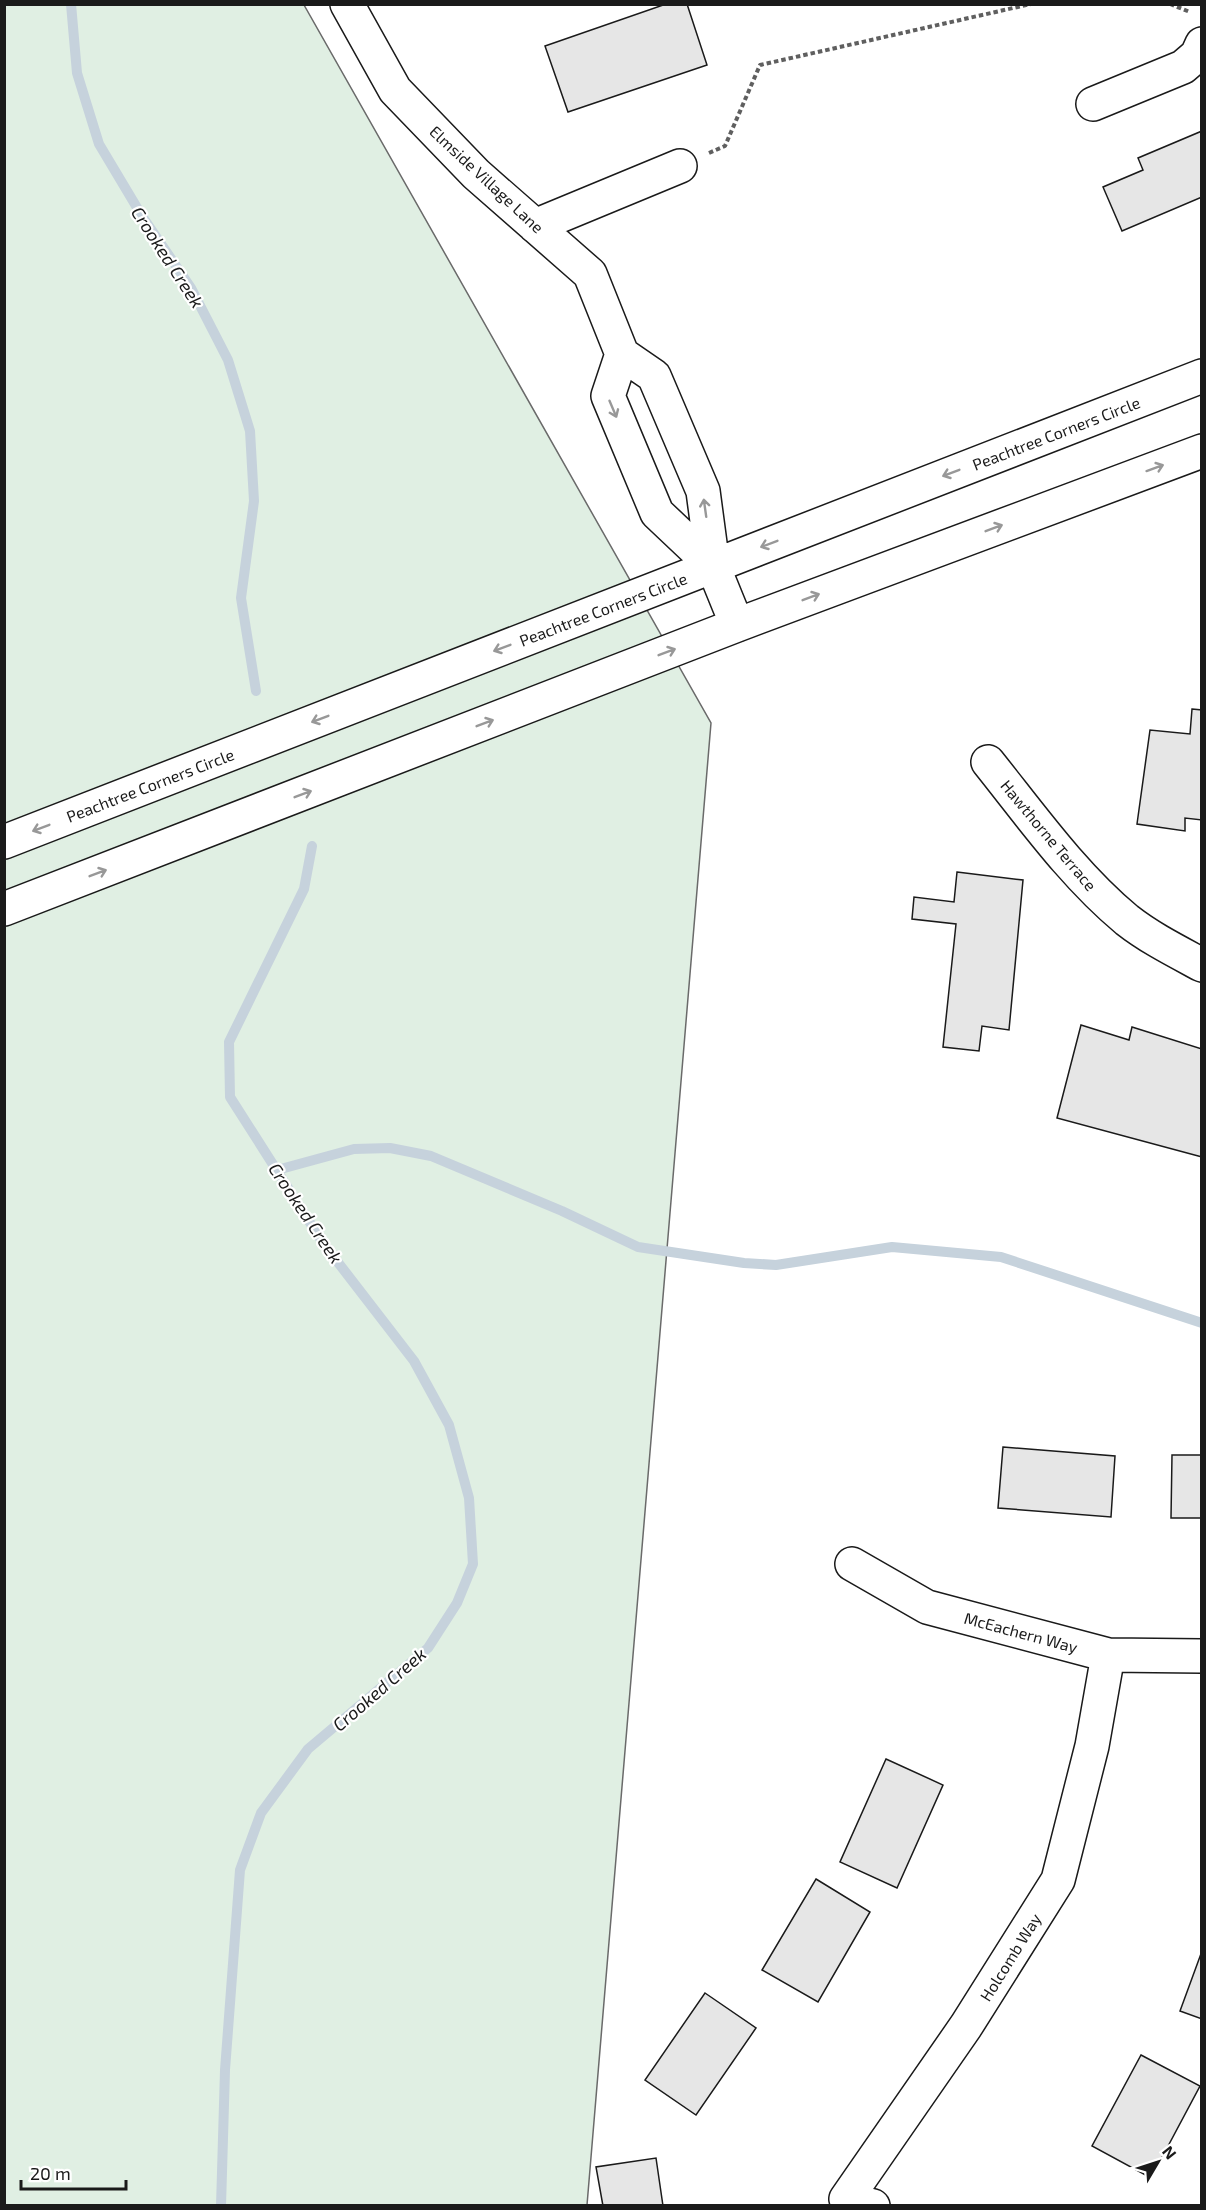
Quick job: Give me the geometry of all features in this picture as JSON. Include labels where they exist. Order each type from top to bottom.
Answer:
[{"type":"street","name":"Elmside Village Lane","points":[[347,4],[396,90],[476,174],[591,274],[622,354]]},
{"type":"street","points":[[1093,104],[1183,67],[1197,55],[1202,44]]},
{"type":"street","points":[[535,226],[680,166]]},
{"type":"street","points":[[713,566],[657,513],[608,396],[622,354],[654,375],[703,491],[713,566],[737,625]]},
{"type":"street","name":"Peachtree Corners Circle","points":[[4,842],[1202,376]]},
{"type":"street","points":[[4,909],[737,625],[1202,452]]},
{"type":"street","name":"Hawthorne Terrace","points":[[988,762],[1071,867],[1102,898],[1168,947],[1202,965]]},
{"type":"street","name":"McEachern Way","points":[[852,1564],[927,1607],[1108,1655],[1202,1656]]},
{"type":"street","name":"Holcomb Way","points":[[873,2205],[846,2199],[966,2026],[1058,1880],[1092,1746],[1108,1655]]},
{"type":"path","points":[[680,166],[725,146],[760,65],[1031,4]]},
{"type":"path","points":[[1170,4],[1191,13]]},
{"type":"green space","points":[[5,5],[304,5],[711,723],[587,2205],[5,2206]]},
{"type":"building","points":[[666,4],[687,4],[707,65],[568,112],[545,46]]},
{"type":"building","points":[[1202,131],[1202,197],[1122,231],[1103,187],[1143,170],[1138,158]]},
{"type":"building","points":[[1192,709],[1202,710],[1202,820],[1185,818],[1185,831],[1137,824],[1150,730],[1190,734]]},
{"type":"building","points":[[957,872],[1023,880],[1009,1030],[982,1026],[979,1051],[943,1047],[956,924],[912,919],[914,897],[954,902]]},
{"type":"building","points":[[1081,1025],[1129,1040],[1132,1027],[1202,1049],[1202,1157],[1057,1118]]},
{"type":"building","points":[[1003,1447],[1115,1456],[1111,1517],[998,1508]]},
{"type":"building","points":[[1172,1455],[1202,1455],[1202,1518],[1171,1518]]},
{"type":"building","points":[[886,1759],[943,1785],[897,1888],[840,1862]]},
{"type":"building","points":[[816,1879],[870,1912],[818,2002],[762,1970]]},
{"type":"building","points":[[1202,1951],[1202,2019],[1180,2011]]},
{"type":"building","points":[[705,1993],[756,2028],[696,2115],[645,2080]]},
{"type":"building","points":[[1141,2055],[1200,2086],[1151,2178],[1092,2146]]},
{"type":"building","points":[[656,2158],[663,2206],[603,2206],[596,2167]]},
{"type":"waterway","name":"Crooked Creek","points":[[71,4],[77,73],[99,144],[142,216],[191,288],[228,360],[250,431],[254,501],[241,598],[256,691]]},
{"type":"waterway","name":"Crooked Creek","points":[[221,2206],[225,2070],[240,1870],[261,1813],[308,1749],[428,1648],[457,1603],[473,1564],[469,1498],[449,1425],[414,1361],[323,1243],[230,1097],[229,1042],[304,889],[312,846]]},
{"type":"waterway","points":[[277,1170],[354,1149],[390,1148],[431,1156],[562,1211],[638,1247],[744,1263],[776,1265],[892,1247],[1001,1257],[1202,1323]]}]
